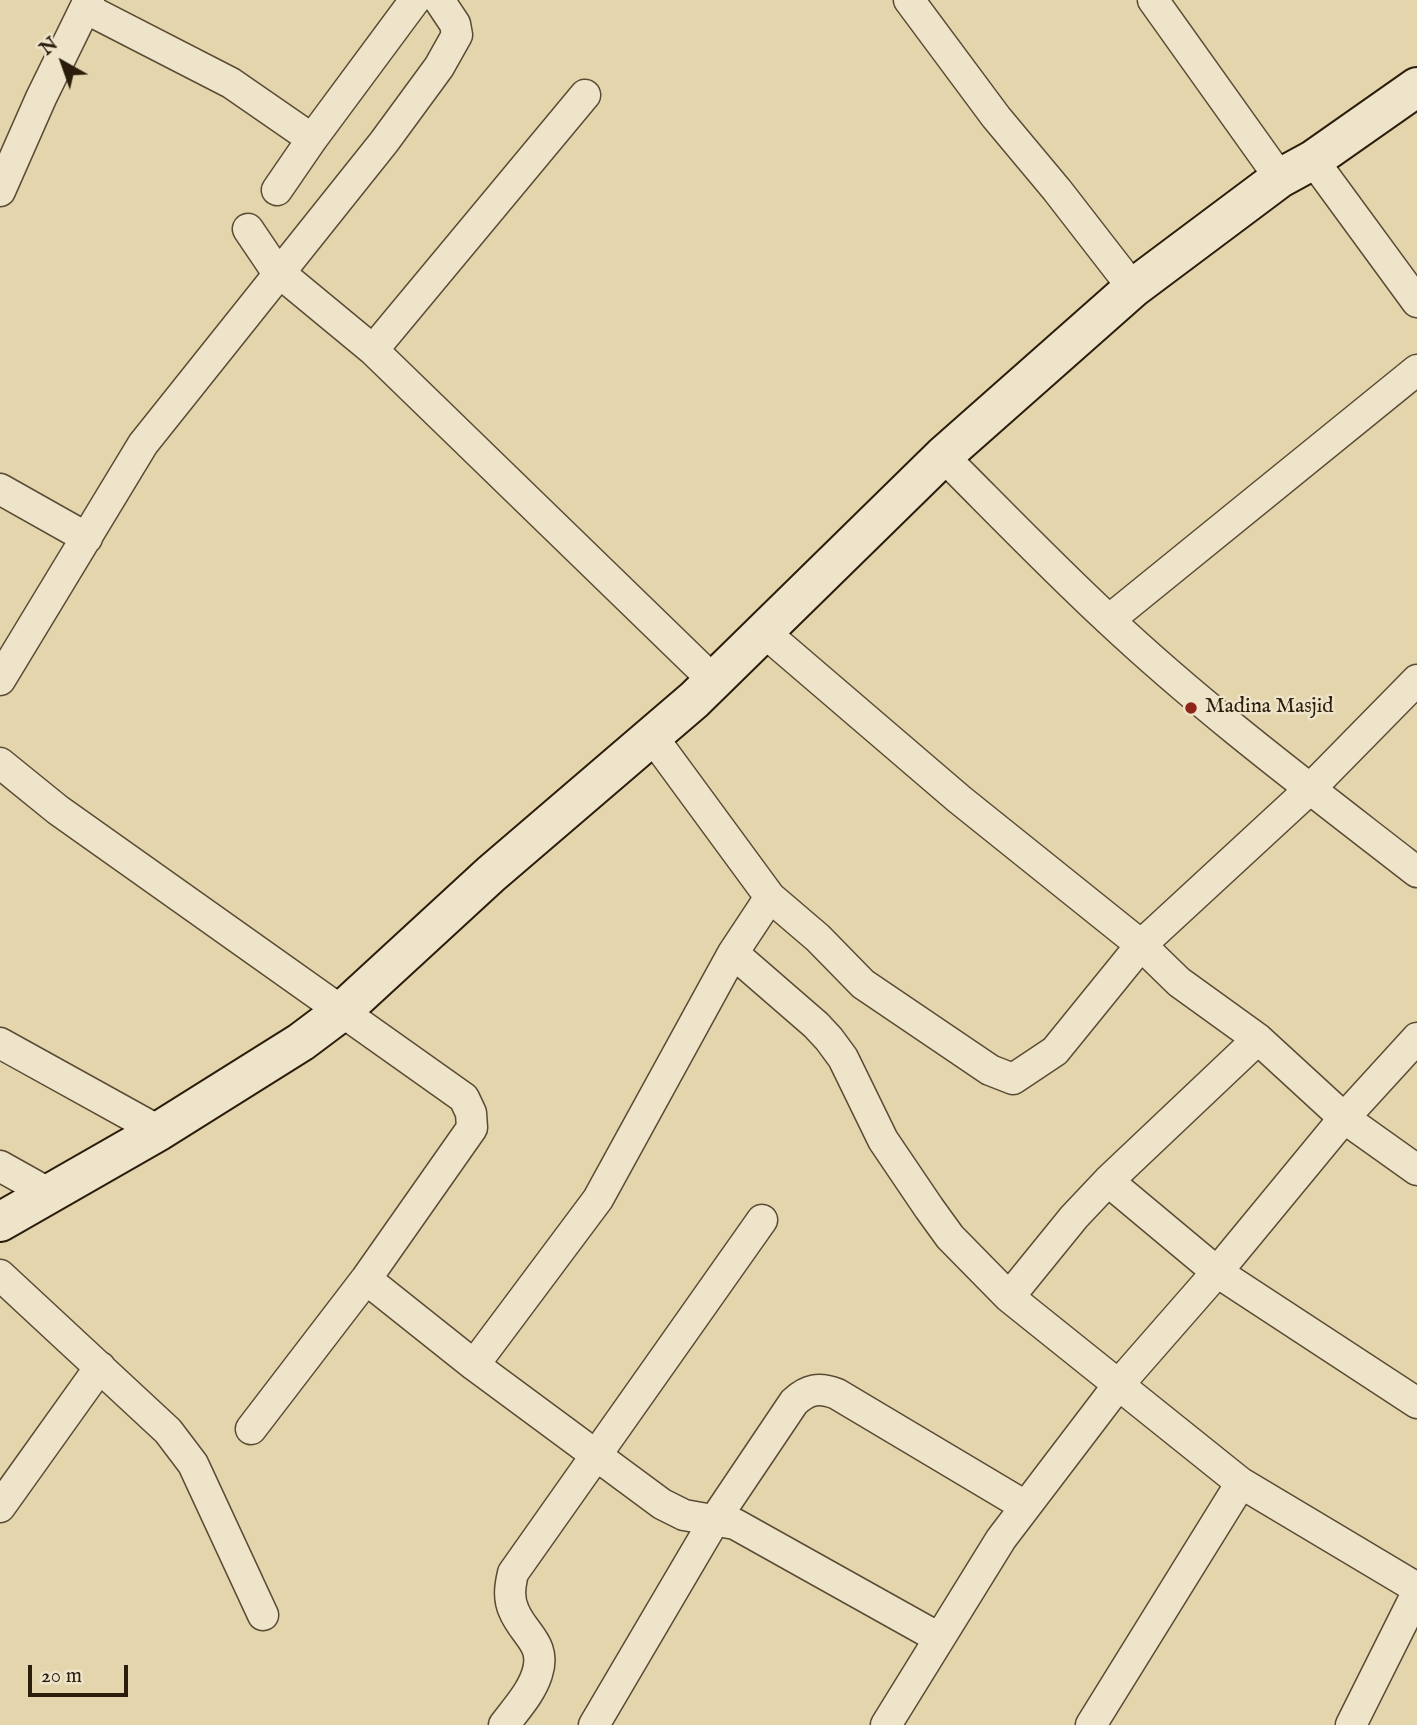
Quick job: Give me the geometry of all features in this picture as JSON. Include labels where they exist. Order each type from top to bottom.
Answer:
[{"type":"street","points":[[277,190],[415,0]]},
{"type":"street","points":[[0,680],[144,444],[278,272],[384,142],[439,68],[457,35],[455,23],[439,0]]},
{"type":"street","points":[[909,0],[996,117],[1058,190],[1133,288]]},
{"type":"street","points":[[1153,0],[1296,169],[1417,303]]},
{"type":"street","points":[[0,191],[87,4],[231,83],[312,139]]},
{"type":"street","points":[[0,1222],[159,1131],[302,1042],[341,1013],[491,874],[713,680],[943,456],[1133,288],[1296,169],[1417,87]]},
{"type":"street","points":[[373,350],[585,95]]},
{"type":"street","points":[[248,229],[278,272],[373,350],[713,680]]},
{"type":"street","points":[[1109,620],[1417,370]]},
{"type":"street","points":[[943,456],[1109,620],[1164,669],[1310,789],[1417,872]]},
{"type":"street","points":[[0,489],[87,537]]},
{"type":"street","points":[[763,631],[959,799],[1140,945],[1179,982],[1258,1039],[1344,1118],[1417,1170]]},
{"type":"street","points":[[651,735],[770,897],[818,938],[863,984],[980,1064],[1013,1079],[1055,1051],[1140,945],[1310,789],[1417,680]]},
{"type":"street","points":[[0,763],[58,810],[464,1098],[471,1113],[472,1128],[366,1279],[251,1429]]},
{"type":"street","points":[[474,1365],[598,1199],[733,953],[770,897]]},
{"type":"street","points":[[733,953],[829,1039],[843,1058],[883,1140],[929,1208],[950,1237],[1009,1297],[1241,1483],[1417,1588]]},
{"type":"street","points":[[886,1725],[1001,1539],[1119,1384],[1217,1272],[1344,1118],[1417,1038]]},
{"type":"street","points":[[1009,1297],[1074,1217],[1108,1181],[1258,1039]]},
{"type":"street","points":[[0,1042],[159,1131]]},
{"type":"street","points":[[0,1166],[50,1194]]},
{"type":"street","points":[[1108,1181],[1217,1272],[1417,1402]]},
{"type":"street","points":[[505,1725],[532,1687],[538,1671],[538,1645],[520,1623],[513,1609],[509,1592],[513,1573],[762,1220]]},
{"type":"street","points":[[0,1275],[168,1431],[193,1464],[263,1615]]},
{"type":"street","points":[[366,1279],[474,1365],[662,1504],[684,1515],[735,1524],[939,1639]]},
{"type":"street","points":[[0,1507],[100,1367]]},
{"type":"street","points":[[594,1725],[714,1521],[794,1402],[811,1390],[824,1389],[837,1394],[1026,1506]]},
{"type":"street","points":[[1091,1725],[1241,1483]]},
{"type":"street","points":[[1351,1725],[1417,1594]]},
{"type":"place","name":"Madina Masjid","points":[[1191,708]]}]
